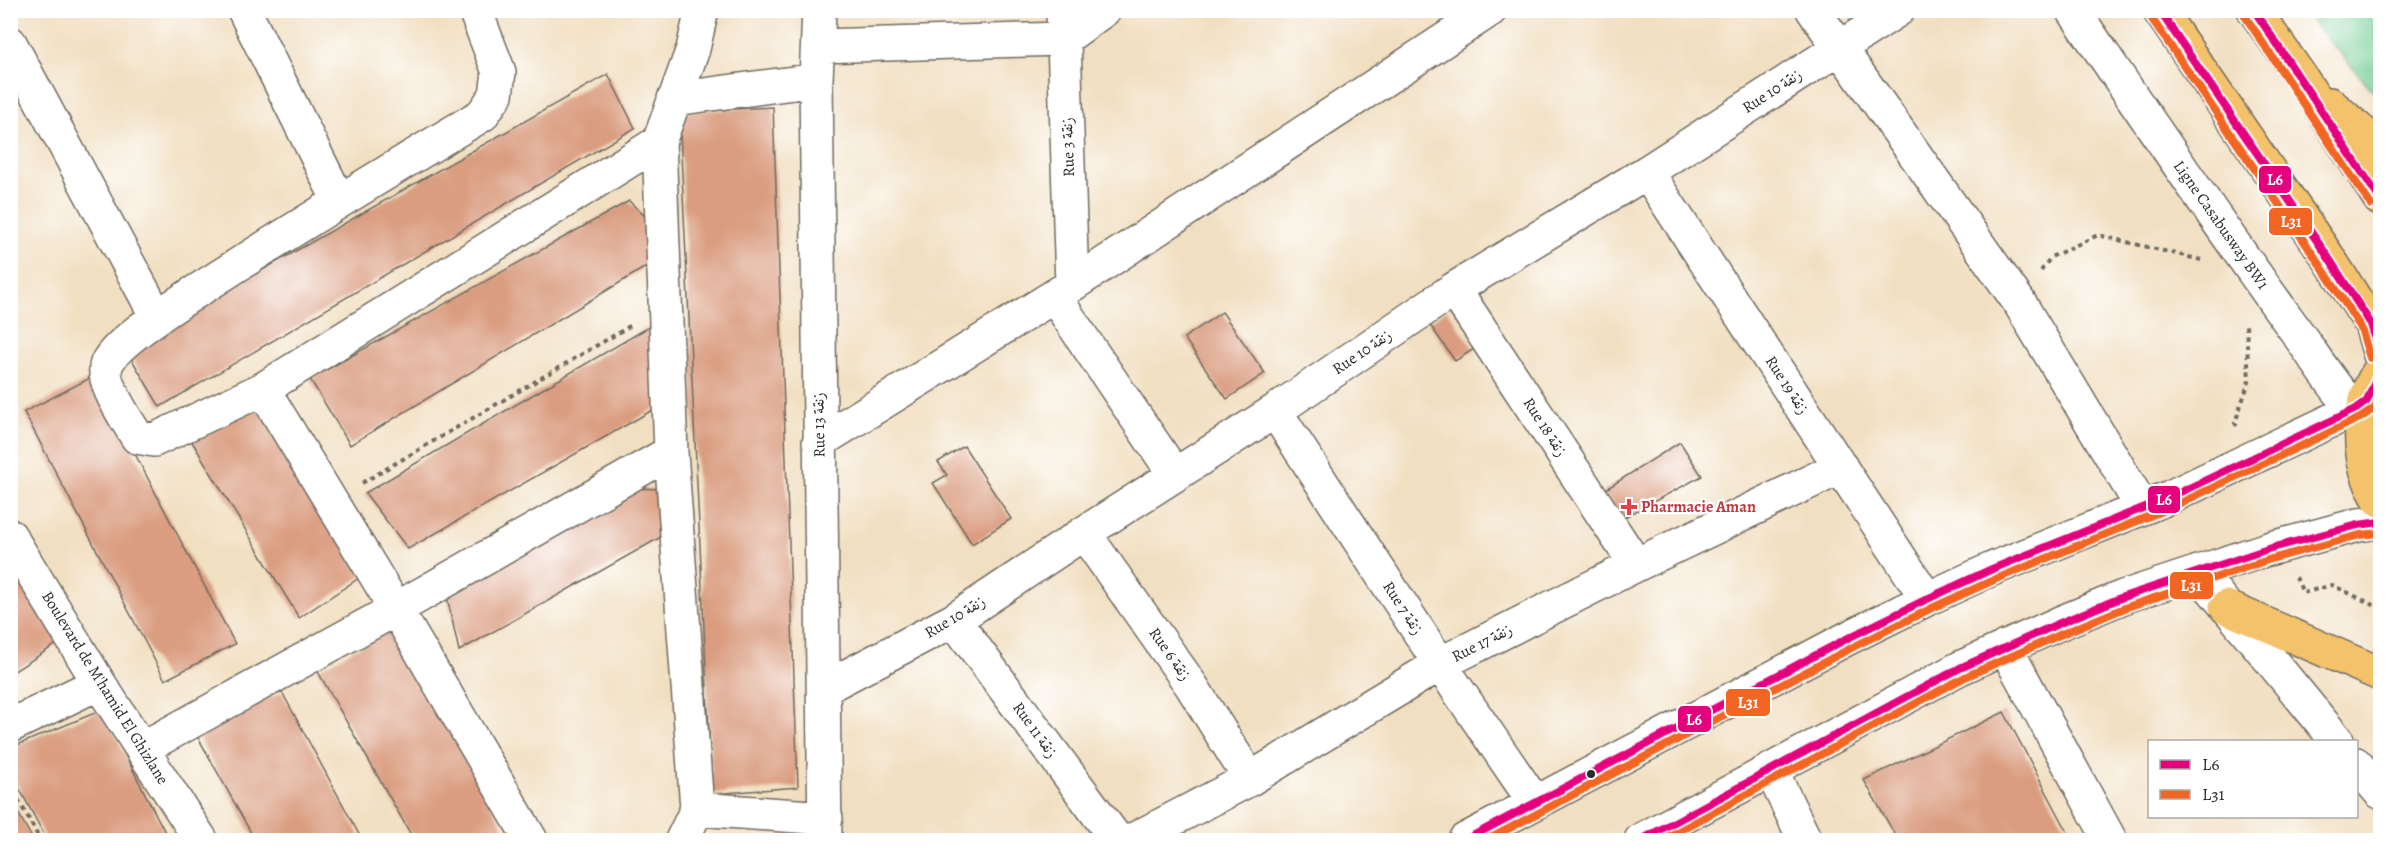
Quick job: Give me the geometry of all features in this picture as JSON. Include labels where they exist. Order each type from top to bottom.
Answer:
[{"type":"highway","points":[[2159,10],[2328,257],[2371,324],[2380,355]]},
{"type":"highway","points":[[2254,10],[2380,199]]},
{"type":"highway","points":[[2302,79],[2380,148]]},
{"type":"highway","points":[[2371,403],[2363,456],[2374,490],[2380,500]]},
{"type":"highway","points":[[2226,607],[2380,674]]},
{"type":"street","points":[[244,10],[339,201]]},
{"type":"street","points":[[475,10],[499,72],[496,95],[482,115],[339,201],[157,317],[114,352],[106,365],[106,382],[137,437],[154,440],[263,389],[659,142]]},
{"type":"street","points":[[682,840],[697,808],[670,452],[659,142],[693,49],[702,10]]},
{"type":"street","name":"Rue 13 زنقة","points":[[819,10],[816,80],[819,442],[826,829]]},
{"type":"street","points":[[818,46],[1064,25],[1104,10]]},
{"type":"street","points":[[819,442],[1063,290],[1490,10]]},
{"type":"street","points":[[1814,10],[2019,302],[2142,507]]},
{"type":"street","name":"Rue 10 زنقة","points":[[824,688],[954,620],[1084,533],[1275,411],[1454,290],[1647,172],[1898,10]]},
{"type":"street","name":"Ligne Casabusway BW1","points":[[2073,10],[2241,254],[2371,403]]},
{"type":"street","name":"Ligne Casabusway BW1","points":[[2095,10],[2254,241],[2371,403]]},
{"type":"street","name":"Rue 3 زنقة","points":[[1063,290],[1064,25]]},
{"type":"street","points":[[10,43],[157,317]]},
{"type":"street","points":[[674,99],[816,80]]},
{"type":"street","name":"Rue 19 زنقة","points":[[1647,172],[1927,599]]},
{"type":"street","points":[[1063,290],[1175,475]]},
{"type":"street","name":"Rue 18 زنقة","points":[[1454,290],[1636,565]]},
{"type":"street","points":[[263,389],[396,609],[531,840]]},
{"type":"street","points":[[1465,840],[1850,637],[1927,599],[1992,569],[2255,458],[2371,403]]},
{"type":"street","name":"Rue 7 زنقة","points":[[1275,411],[1440,664],[1535,803]]},
{"type":"street","points":[[143,748],[396,609],[670,452]]},
{"type":"street","name":"Rue 17 زنقة","points":[[1133,840],[1250,779],[1440,664],[1636,565],[1841,467]]},
{"type":"street","points":[[1641,840],[2005,647],[2122,597],[2283,546],[2358,525],[2380,522]]},
{"type":"street","name":"Rue 6 زنقة","points":[[1084,533],[1191,684],[1250,779]]},
{"type":"street","name":"Boulevard de M'hamid El Ghizlane","points":[[10,536],[99,683],[201,840]]},
{"type":"street","points":[[2198,572],[2337,740]]},
{"type":"street","name":"Rue 11 زنقة","points":[[954,620],[1117,840]]},
{"type":"street","points":[[2005,647],[2110,840]]},
{"type":"street","points":[[10,726],[99,683]]},
{"type":"street","points":[[2358,766],[2380,792]]},
{"type":"street","points":[[1771,770],[1805,840]]},
{"type":"street","points":[[697,808],[757,815],[826,829]]},
{"type":"path","points":[[2019,302],[2051,257],[2098,234],[2203,261]]},
{"type":"path","points":[[330,502],[665,305]]},
{"type":"path","points":[[2245,323],[2249,381],[2235,423],[2255,458]]},
{"type":"path","points":[[2283,546],[2303,593],[2332,585],[2380,608]]},
{"type":"path","points":[[10,784],[40,840]]},
{"type":"green space","points":[[2306,11],[2380,11],[2380,99],[2313,22]]},
{"type":"building","points":[[608,74],[635,128],[160,407],[125,348]]},
{"type":"building","points":[[773,107],[798,787],[712,794],[679,112]]},
{"type":"building","points":[[629,201],[653,224],[654,262],[350,445],[310,379]]},
{"type":"building","points":[[1447,310],[1474,349],[1455,361],[1428,322]]},
{"type":"building","points":[[1222,312],[1265,373],[1227,399],[1184,338]]},
{"type":"building","points":[[654,324],[658,407],[408,549],[365,493]]},
{"type":"building","points":[[94,376],[235,644],[165,680],[24,412]]},
{"type":"building","points":[[259,401],[362,576],[299,618],[188,435]]},
{"type":"building","points":[[1680,442],[1702,476],[1621,519],[1603,491]]},
{"type":"building","points":[[964,446],[1011,519],[972,544],[933,483],[947,475],[938,462]]},
{"type":"building","points":[[622,488],[667,489],[668,533],[459,651],[445,588]]},
{"type":"building","points":[[10,563],[60,642],[10,674]]},
{"type":"building","points":[[393,629],[511,840],[414,840],[317,670]]},
{"type":"building","points":[[282,692],[362,840],[255,840],[194,730]]},
{"type":"building","points":[[102,710],[169,840],[47,840],[10,771],[10,748]]},
{"type":"building","points":[[2004,712],[2072,840],[1898,840],[1864,780]]},
{"type":"building","points":[[10,798],[33,840],[10,840]]},
{"type":"transit line","name":"L6","points":[[2159,10],[2328,257],[2371,324],[2380,355]]},
{"type":"transit line","name":"L6","points":[[2254,10],[2380,199]]},
{"type":"transit line","name":"L31","points":[[2150,16],[2361,328],[2370,358]]},
{"type":"transit line","name":"L31","points":[[2245,16],[2371,205]]},
{"type":"transit line","name":"L6","points":[[1465,840],[1850,637],[1927,599],[1992,569],[2170,497],[2356,409],[2367,401],[2380,370]]},
{"type":"transit line","name":"L31","points":[[1487,840],[1855,646],[1932,608],[1996,579],[2174,506],[2360,418],[2375,408],[2380,396]]},
{"type":"transit line","name":"L6","points":[[1641,840],[1960,668],[2060,623],[2123,597],[2268,549],[2358,525],[2380,522]]},
{"type":"transit line","name":"L31","points":[[1662,840],[1965,677],[2064,633],[2127,607],[2271,559],[2360,535],[2380,533]]},
{"type":"place","name":"Pharmacie Aman","points":[[1629,507]]}]
